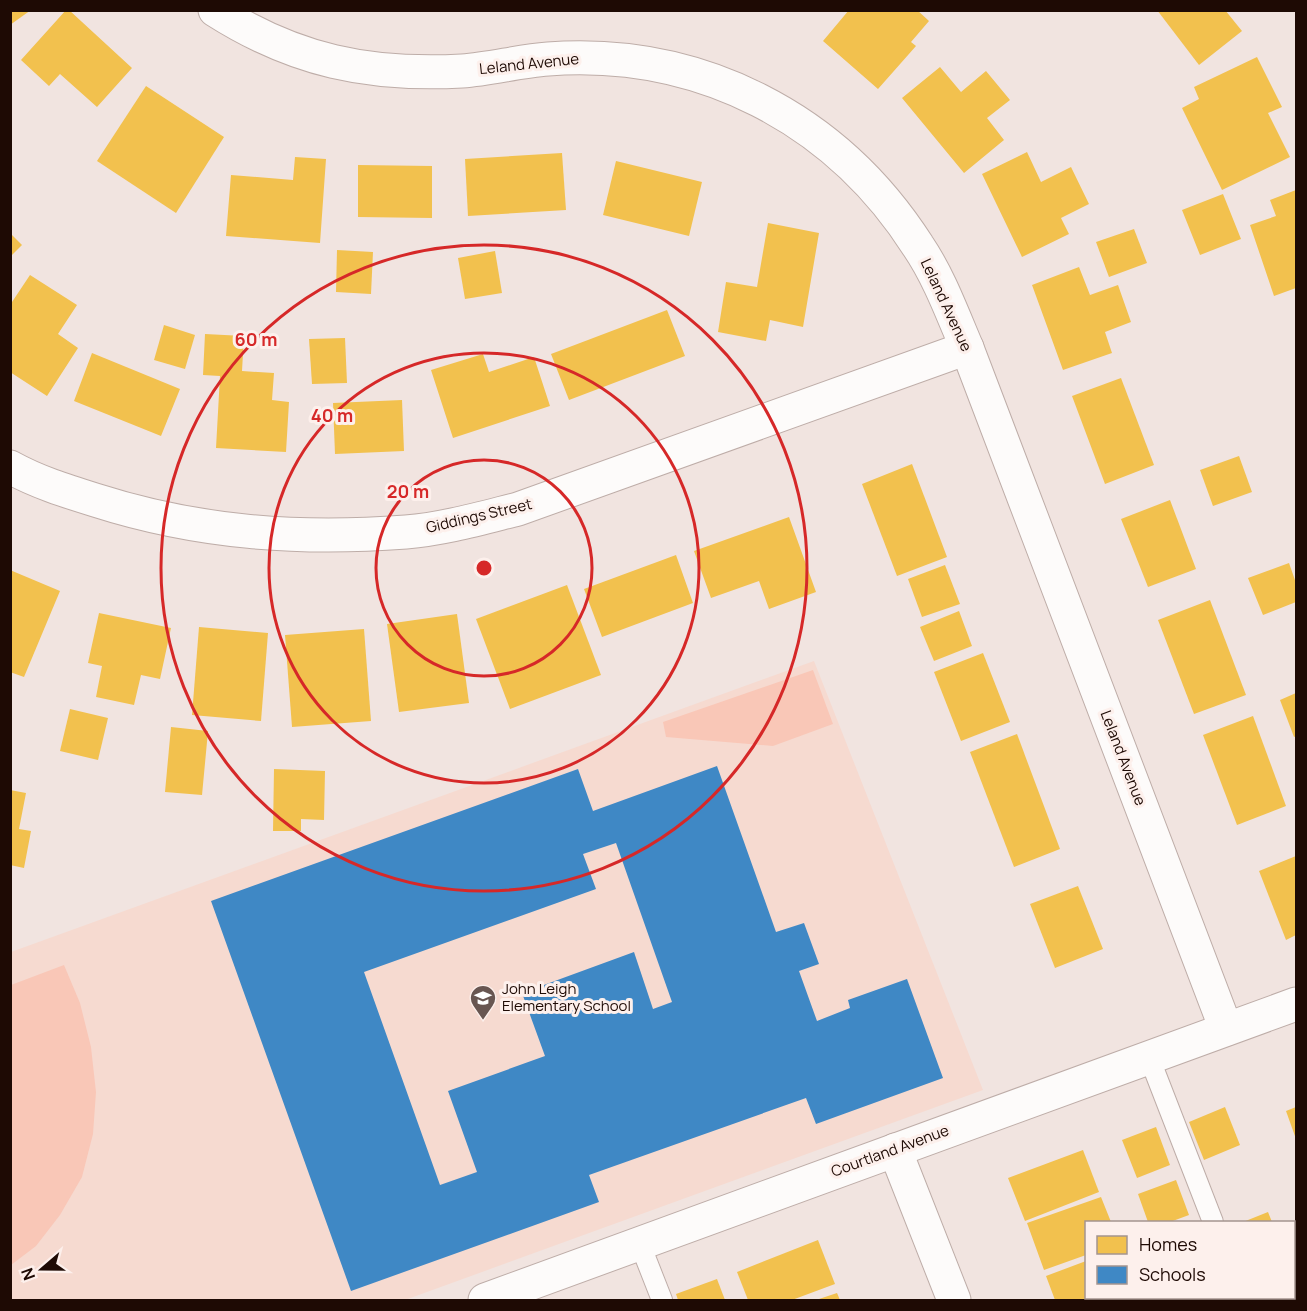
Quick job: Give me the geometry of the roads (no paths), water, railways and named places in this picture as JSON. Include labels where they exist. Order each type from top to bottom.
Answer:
[{"type":"street","name":"Leland Avenue","points":[[215,10],[297,52],[336,63],[374,70],[464,70],[548,59],[590,58],[673,69],[748,93],[784,113],[821,139],[855,168],[888,204],[918,246],[942,289],[967,348],[1226,1029]]},
{"type":"street","name":"Giddings Street","points":[[10,466],[26,476],[70,492],[129,511],[188,524],[240,532],[291,535],[408,532],[468,522],[518,509],[967,348]]},
{"type":"street","name":"Courtland Avenue","points":[[485,1300],[1296,1004]]},
{"type":"street","points":[[895,1150],[954,1300]]},
{"type":"lane","points":[[1149,1057],[1214,1221]]},
{"type":"lane","points":[[640,1244],[662,1300]]},
{"type":"place","name":"John Leigh Elementary School","points":[[483,1021]]}]
